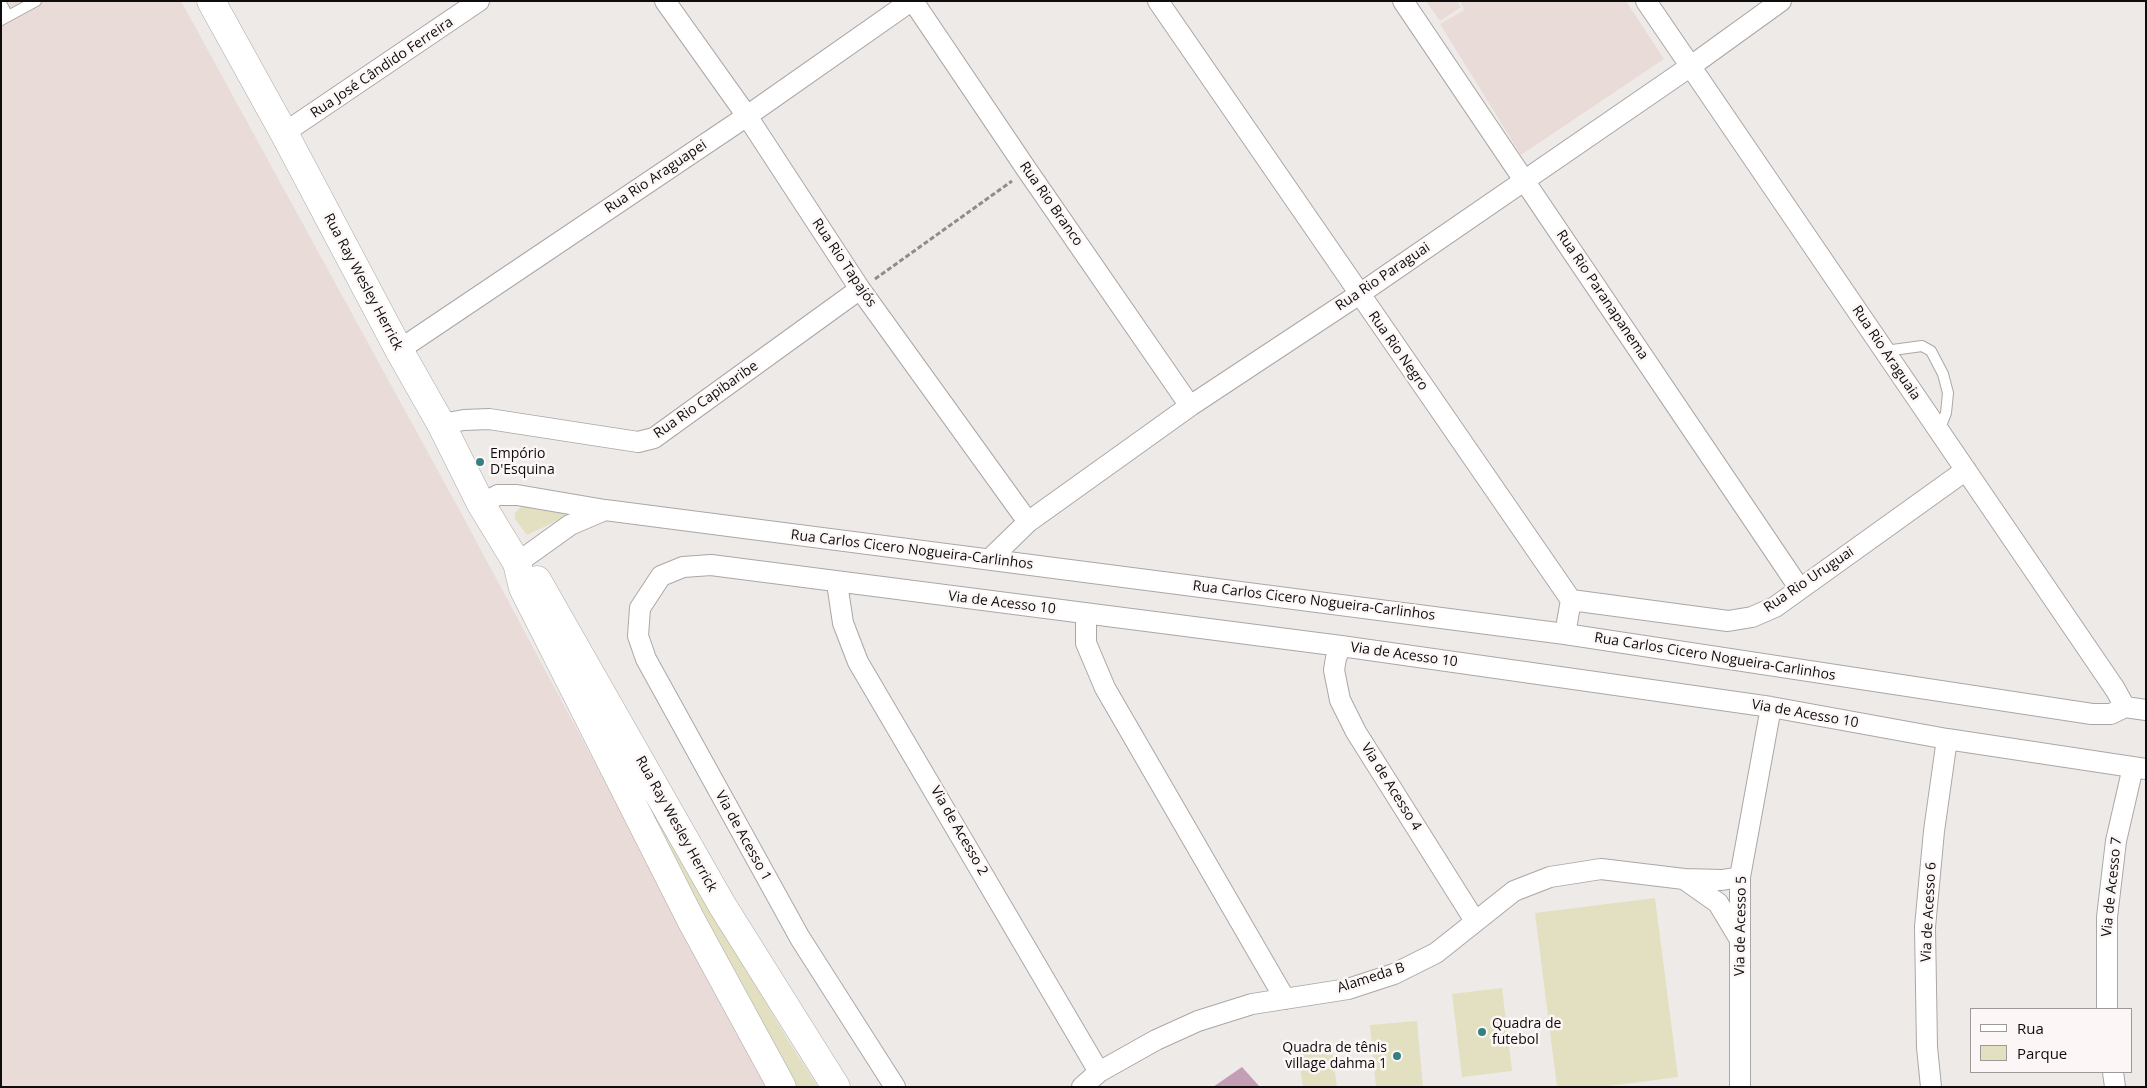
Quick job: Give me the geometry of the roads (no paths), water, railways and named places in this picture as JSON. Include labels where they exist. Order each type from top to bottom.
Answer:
[{"type":"street","name":"Rua Ray Wesley Herrick","points":[[210,1],[284,133],[399,350],[441,424],[481,504],[517,562],[541,584],[722,905],[836,1087]]},
{"type":"street","name":"Rua José Cândido Ferreira","points":[[284,133],[479,1]]},
{"type":"street","name":"Rua Rio Tapajós","points":[[665,1],[747,116],[860,289],[1028,522]]},
{"type":"street","name":"Rua Rio Araguapei","points":[[399,350],[747,116],[912,1]]},
{"type":"street","name":"Rua Rio Branco","points":[[912,1],[1190,406]]},
{"type":"street","name":"Rua Rio Negro","points":[[1158,1],[1358,294],[1571,600]]},
{"type":"street","name":"Rua Rio Paranapanema","points":[[1403,1],[1800,589]]},
{"type":"street","name":"Rua Rio Araguaia","points":[[1646,1],[2110,681],[2125,707]]},
{"type":"street","name":"Rua Rio Paraguai","points":[[990,559],[1028,522],[1190,406],[1525,180],[1691,66],[1781,1]]},
{"type":"street","name":"Rua Rio Capibaribe","points":[[441,424],[464,420],[488,419],[632,441],[654,438],[860,289]]},
{"type":"street","name":"Rua Rio Uruguai","points":[[1571,600],[1728,621],[1752,617],[1768,610],[1800,589],[1966,470]]},
{"type":"street","name":"Rua Carlos Cicero Nogueira-Carlinhos","points":[[481,504],[498,495],[517,495],[605,510],[1565,634],[2092,714],[2111,714],[2125,707],[2146,710]]},
{"type":"street","points":[[517,562],[570,525],[605,510]]},
{"type":"street","name":"Rua Ray Wesley Herrick","points":[[517,562],[523,588],[691,920],[782,1087]]},
{"type":"street","name":"Via de Acesso 10","points":[[661,576],[683,567],[711,565],[837,583],[1341,646],[1772,708],[1947,739],[2139,768]]},
{"type":"street","name":"Via de Acesso 1","points":[[661,576],[640,608],[638,636],[646,659],[800,938],[895,1087]]},
{"type":"street","name":"Via de Acesso 2","points":[[837,583],[843,623],[858,662],[1099,1072]]},
{"type":"street","points":[[1565,634],[1571,600]]},
{"type":"street","points":[[1086,613],[1086,644],[1105,688],[1285,998]]},
{"type":"street","name":"Via de Acesso 4","points":[[1341,646],[1334,670],[1340,700],[1356,732],[1475,920]]},
{"type":"street","name":"Via de Acesso 5","points":[[1740,1087],[1740,877],[1772,708]]},
{"type":"street","name":"Via de Acesso 6","points":[[1931,1087],[1927,1047],[1925,927],[1934,831],[1947,739]]},
{"type":"street","name":"Via de Acesso 7","points":[[2107,1008],[2107,917],[2116,840],[2139,768]]},
{"type":"street","name":"Alameda B","points":[[1082,1087],[1099,1072],[1156,1040],[1198,1020],[1252,1004],[1348,989],[1394,974],[1436,953],[1475,920],[1514,892],[1550,877],[1601,869],[1684,879],[1722,880],[1740,877]]},
{"type":"street","name":"Alameda B","points":[[1684,879],[1718,903],[1729,918],[1741,942]]},
{"type":"street","points":[[2113,1073],[2115,1087]]},
{"type":"lane","points":[[1,3],[5,18],[36,1]]},
{"type":"lane","points":[[1884,351],[1922,346],[1931,351],[1943,374],[1948,394],[1946,413],[1940,431]]},
{"type":"place","name":"Empório D'Esquina","points":[[480,462]]},
{"type":"place","name":"Quadra de futebol","points":[[1482,1032]]},
{"type":"place","name":"Quadra de tênis village dahma 1","points":[[1397,1056]]}]
